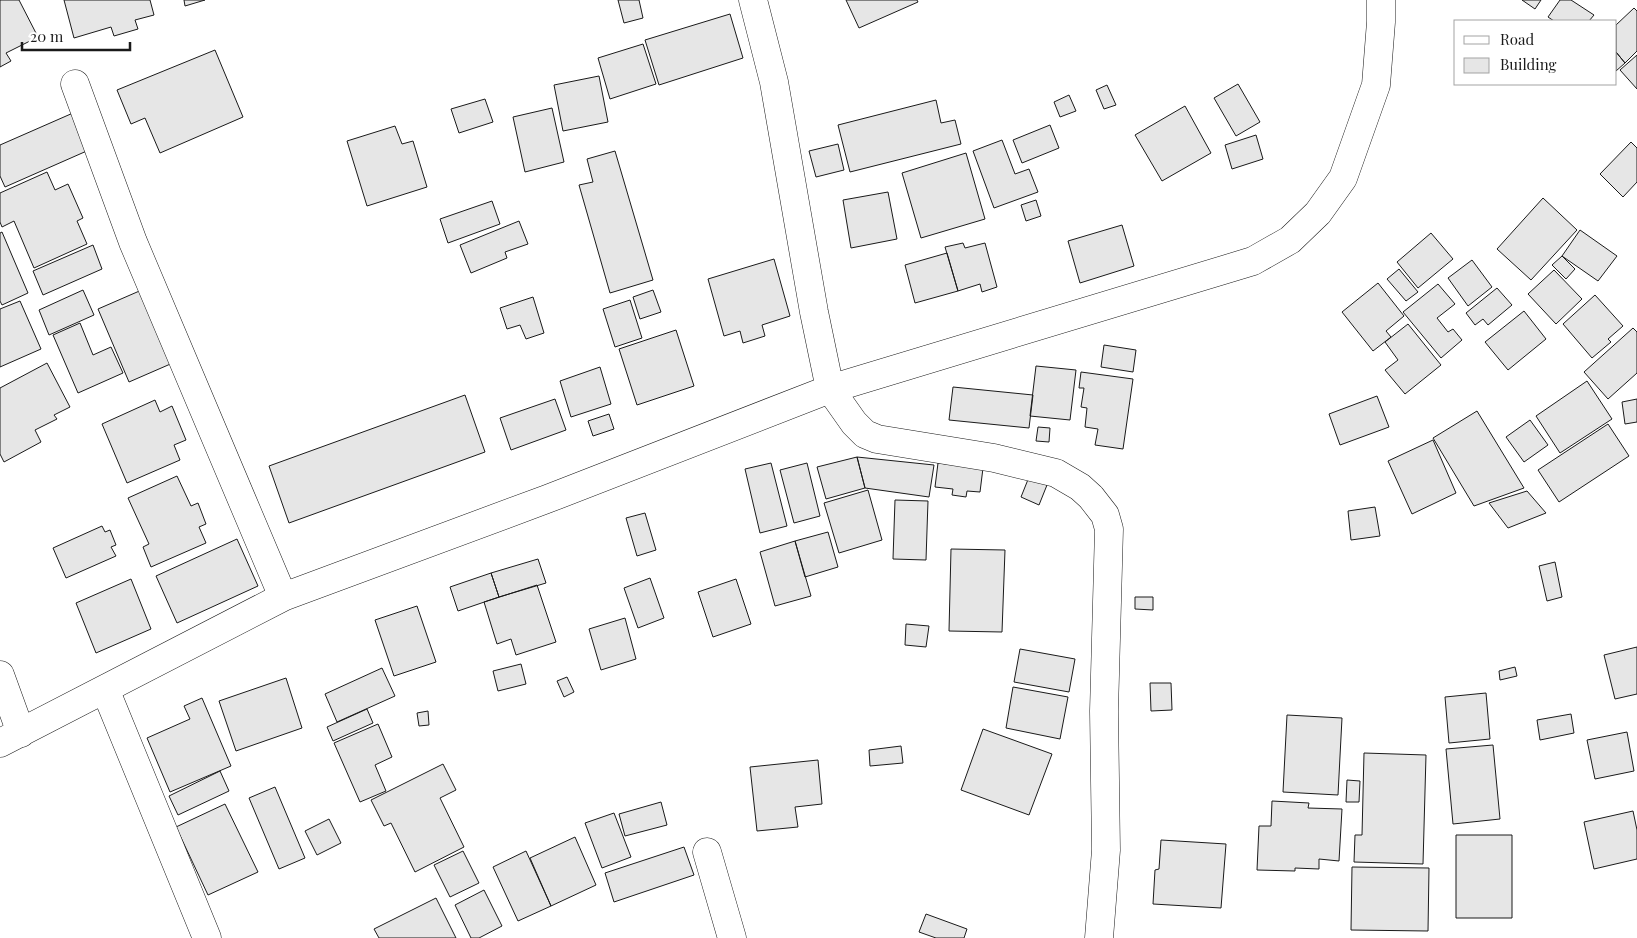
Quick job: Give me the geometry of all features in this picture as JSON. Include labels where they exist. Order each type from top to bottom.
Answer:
[{"type":"street","points":[[753,0],[774,82],[814,312],[830,389],[854,423],[865,434],[877,439],[994,458],[1056,473],[1080,487],[1105,515],[1109,529],[1104,711],[1106,850],[1099,938]]},
{"type":"street","points":[[0,675],[10,738],[283,597],[547,499],[830,389],[1253,261],[1290,240],[1318,213],[1343,178],[1376,85],[1381,0]]},
{"type":"street","points":[[75,84],[133,242],[283,597]]},
{"type":"street","points":[[105,689],[207,938]]},
{"type":"street","points":[[707,852],[732,938]]},
{"type":"building","points":[[0,0],[19,0],[38,37],[6,53],[11,61],[0,67]]},
{"type":"building","points":[[64,0],[150,0],[154,15],[135,20],[138,29],[114,36],[111,27],[74,38]]},
{"type":"building","points":[[184,0],[205,0],[185,6]]},
{"type":"building","points":[[618,0],[639,0],[643,18],[624,23]]},
{"type":"building","points":[[846,0],[917,0],[918,2],[859,28]]},
{"type":"building","points":[[1522,0],[1541,0],[1535,9]]},
{"type":"building","points":[[1560,0],[1571,0],[1594,15],[1590,20],[1552,20],[1548,17]]},
{"type":"building","points":[[1634,8],[1637,11],[1637,51],[1625,63],[1617,53],[1617,24]]},
{"type":"building","points":[[730,14],[743,58],[659,85],[645,40]]},
{"type":"building","points":[[643,44],[656,84],[610,99],[598,58]]},
{"type":"building","points":[[215,50],[243,117],[160,153],[145,118],[131,124],[117,90]]},
{"type":"building","points":[[1617,53],[1625,63],[1617,70]]},
{"type":"building","points":[[1637,55],[1637,89],[1620,70]]},
{"type":"building","points":[[599,76],[608,122],[563,131],[554,85]]},
{"type":"building","points":[[1238,84],[1260,122],[1236,136],[1214,98]]},
{"type":"building","points":[[1107,85],[1116,105],[1104,109],[1096,90]]},
{"type":"building","points":[[1069,95],[1076,111],[1060,117],[1054,102]]},
{"type":"building","points":[[485,99],[493,122],[459,133],[451,109]]},
{"type":"building","points":[[936,100],[941,123],[955,120],[961,144],[850,172],[838,125]]},
{"type":"building","points":[[1185,106],[1211,153],[1162,181],[1135,135]]},
{"type":"building","points":[[552,108],[564,162],[525,172],[513,117]]},
{"type":"building","points":[[73,113],[89,150],[5,187],[0,176],[0,145]]},
{"type":"building","points":[[1050,125],[1059,148],[1022,163],[1013,140]]},
{"type":"building","points":[[395,126],[402,144],[413,141],[427,187],[367,206],[347,141]]},
{"type":"building","points":[[1256,135],[1263,159],[1232,169],[1225,145]]},
{"type":"building","points":[[1002,140],[1015,174],[1029,169],[1038,192],[994,208],[973,151]]},
{"type":"building","points":[[1631,142],[1637,148],[1637,182],[1623,197],[1600,174]]},
{"type":"building","points":[[838,144],[844,170],[816,177],[809,151]]},
{"type":"building","points":[[615,151],[653,280],[610,293],[579,185],[593,182],[587,159]]},
{"type":"building","points":[[966,153],[985,219],[921,238],[902,173]]},
{"type":"building","points":[[47,172],[55,190],[68,184],[83,218],[77,221],[87,244],[34,268],[14,221],[2,227],[0,222],[0,193]]},
{"type":"building","points":[[888,192],[897,239],[851,248],[843,200]]},
{"type":"building","points":[[1543,198],[1577,230],[1531,280],[1497,249]]},
{"type":"building","points":[[1036,200],[1041,216],[1026,221],[1021,205]]},
{"type":"building","points":[[492,201],[500,224],[448,243],[440,219]]},
{"type":"building","points":[[519,221],[528,244],[505,252],[507,258],[471,273],[460,245]]},
{"type":"building","points":[[1122,225],[1134,266],[1080,283],[1068,241]]},
{"type":"building","points":[[1580,230],[1617,256],[1598,281],[1562,256]]},
{"type":"building","points":[[2,232],[28,293],[2,305],[0,301],[0,233]]},
{"type":"building","points":[[1431,233],[1453,259],[1418,288],[1397,262]]},
{"type":"building","points":[[963,243],[965,248],[985,243],[997,287],[982,292],[980,284],[958,291],[945,247]]},
{"type":"building","points":[[93,245],[102,269],[43,295],[33,271]]},
{"type":"building","points":[[947,253],[958,291],[915,303],[905,265]]},
{"type":"building","points":[[1562,256],[1575,269],[1566,279],[1552,265]]},
{"type":"building","points":[[774,259],[790,316],[762,325],[765,336],[743,343],[740,331],[724,336],[708,279]]},
{"type":"building","points":[[1472,260],[1492,287],[1468,306],[1448,278]]},
{"type":"building","points":[[1399,269],[1418,292],[1406,301],[1387,279]]},
{"type":"building","points":[[1554,270],[1582,299],[1556,324],[1528,294]]},
{"type":"building","points":[[1378,283],[1404,316],[1386,331],[1391,337],[1373,351],[1342,312]]},
{"type":"building","points":[[1438,284],[1455,304],[1437,318],[1448,332],[1453,329],[1462,340],[1441,358],[1403,312]]},
{"type":"building","points":[[1497,288],[1512,305],[1488,325],[1483,319],[1475,325],[1466,313]]},
{"type":"building","points":[[144,289],[175,362],[129,382],[98,309]]},
{"type":"building","points":[[83,290],[94,315],[49,335],[39,310]]},
{"type":"building","points":[[653,290],[661,312],[640,319],[633,297]]},
{"type":"building","points":[[1595,295],[1623,326],[1608,339],[1611,342],[1592,358],[1563,324]]},
{"type":"building","points":[[533,297],[544,333],[526,339],[520,325],[507,329],[500,308]]},
{"type":"building","points":[[630,300],[642,338],[615,347],[603,309]]},
{"type":"building","points":[[20,301],[41,349],[0,367],[0,309]]},
{"type":"building","points":[[1524,311],[1546,339],[1508,370],[1485,342]]},
{"type":"building","points":[[80,323],[93,355],[111,347],[123,373],[78,393],[53,335]]},
{"type":"building","points":[[1408,324],[1441,365],[1405,394],[1385,370],[1398,360],[1385,342]]},
{"type":"building","points":[[1633,328],[1637,332],[1637,373],[1608,399],[1584,372]]},
{"type":"building","points":[[676,330],[694,386],[637,405],[619,349]]},
{"type":"building","points":[[1104,345],[1136,350],[1133,372],[1101,367]]},
{"type":"building","points":[[47,363],[70,407],[54,415],[57,419],[35,430],[41,442],[4,462],[0,454],[0,388]]},
{"type":"building","points":[[1036,366],[1076,370],[1070,420],[1030,416]]},
{"type":"building","points":[[600,367],[611,404],[571,417],[560,381]]},
{"type":"building","points":[[1081,372],[1133,379],[1123,449],[1095,445],[1098,429],[1085,427],[1087,408],[1081,407],[1084,388],[1079,388]]},
{"type":"building","points":[[1587,381],[1612,419],[1560,453],[1536,416]]},
{"type":"building","points":[[953,387],[1033,395],[1029,428],[949,420]]},
{"type":"building","points":[[465,395],[485,452],[289,523],[269,466]]},
{"type":"building","points":[[1377,396],[1389,427],[1340,445],[1329,414]]},
{"type":"building","points":[[555,399],[566,430],[511,450],[500,418]]},
{"type":"building","points":[[1637,399],[1637,422],[1625,424],[1622,402]]},
{"type":"building","points":[[155,400],[160,412],[172,406],[186,440],[174,445],[180,460],[127,483],[102,424]]},
{"type":"building","points":[[1477,411],[1524,488],[1474,506],[1433,438]]},
{"type":"building","points":[[609,414],[614,429],[593,436],[588,421]]},
{"type":"building","points":[[1530,420],[1548,445],[1524,462],[1506,437]]},
{"type":"building","points":[[1608,424],[1629,456],[1559,502],[1538,470]]},
{"type":"building","points":[[1038,427],[1050,428],[1049,442],[1036,441]]},
{"type":"building","points":[[1433,440],[1456,493],[1412,514],[1388,461]]},
{"type":"building","points":[[857,457],[865,488],[826,499],[817,467]]},
{"type":"building","points":[[857,457],[934,465],[929,497],[865,488]]},
{"type":"building","points":[[771,463],[787,526],[760,533],[745,469]]},
{"type":"building","points":[[807,463],[820,516],[794,523],[780,470]]},
{"type":"building","points":[[938,463],[983,468],[980,492],[967,491],[966,497],[952,495],[953,489],[935,487]]},
{"type":"building","points":[[177,476],[191,506],[198,503],[206,524],[199,527],[206,543],[151,567],[143,547],[149,544],[128,498]]},
{"type":"building","points":[[1029,477],[1047,485],[1039,505],[1021,497]]},
{"type":"building","points":[[868,490],[882,540],[839,553],[824,503]]},
{"type":"building","points":[[1527,491],[1546,513],[1508,528],[1489,503]]},
{"type":"building","points":[[895,500],[928,501],[926,560],[893,559]]},
{"type":"building","points":[[1375,507],[1380,536],[1351,540],[1348,511]]},
{"type":"building","points":[[645,513],[656,550],[637,556],[626,518]]},
{"type":"building","points":[[102,526],[105,532],[110,530],[116,545],[111,547],[116,556],[66,578],[53,548]]},
{"type":"building","points":[[828,532],[838,567],[805,577],[795,541]]},
{"type":"building","points":[[237,539],[258,586],[177,623],[156,576]]},
{"type":"building","points":[[795,541],[811,596],[775,606],[760,552]]},
{"type":"building","points":[[951,549],[1005,550],[1002,632],[949,631]]},
{"type":"building","points":[[538,559],[546,583],[499,597],[491,573]]},
{"type":"building","points":[[1555,562],[1562,597],[1547,601],[1539,566]]},
{"type":"building","points":[[491,573],[499,597],[458,611],[450,587]]},
{"type":"building","points":[[650,578],[664,618],[638,628],[624,588]]},
{"type":"building","points":[[131,579],[151,629],[96,653],[76,603]]},
{"type":"building","points":[[736,579],[751,624],[713,637],[698,592]]},
{"type":"building","points":[[537,585],[556,642],[516,655],[511,639],[497,644],[484,602]]},
{"type":"building","points":[[1135,597],[1153,597],[1153,610],[1135,609]]},
{"type":"building","points":[[417,606],[436,662],[394,676],[375,620]]},
{"type":"building","points":[[625,618],[636,659],[601,670],[589,629]]},
{"type":"building","points":[[906,624],[929,626],[926,647],[905,645]]},
{"type":"building","points":[[1637,647],[1637,694],[1615,699],[1604,655]]},
{"type":"building","points":[[1020,649],[1075,659],[1069,692],[1014,682]]},
{"type":"building","points":[[521,664],[526,684],[498,691],[493,671]]},
{"type":"building","points":[[1515,667],[1517,676],[1500,680],[1499,671]]},
{"type":"building","points":[[382,668],[395,696],[337,722],[325,694]]},
{"type":"building","points":[[567,677],[574,692],[564,697],[557,681]]},
{"type":"building","points":[[286,678],[302,728],[236,751],[219,701]]},
{"type":"building","points":[[1150,683],[1171,683],[1172,710],[1151,711]]},
{"type":"building","points":[[1013,687],[1068,697],[1060,739],[1006,728]]},
{"type":"building","points":[[1486,693],[1490,739],[1449,743],[1445,697]]},
{"type":"building","points":[[202,698],[231,766],[170,792],[147,738],[190,719],[184,706]]},
{"type":"building","points":[[367,709],[373,723],[333,741],[327,727]]},
{"type":"building","points":[[428,711],[429,725],[419,726],[417,713]]},
{"type":"building","points":[[1571,714],[1574,733],[1540,740],[1537,720]]},
{"type":"building","points":[[1287,715],[1342,718],[1338,795],[1283,792]]},
{"type":"building","points":[[378,724],[392,757],[375,765],[386,791],[360,802],[334,743]]},
{"type":"building","points":[[983,729],[1052,754],[1029,815],[961,790]]},
{"type":"building","points":[[1627,732],[1634,771],[1595,779],[1587,740]]},
{"type":"building","points":[[1493,745],[1500,819],[1453,824],[1446,749]]},
{"type":"building","points":[[901,746],[903,763],[870,766],[869,750]]},
{"type":"building","points":[[1364,753],[1426,755],[1423,864],[1354,862],[1355,835],[1362,835]]},
{"type":"building","points":[[818,760],[822,804],[795,807],[798,827],[757,831],[750,767]]},
{"type":"building","points":[[443,764],[456,790],[440,798],[464,847],[415,872],[391,823],[384,826],[371,800]]},
{"type":"building","points":[[220,771],[229,791],[178,815],[169,796]]},
{"type":"building","points":[[1347,780],[1360,781],[1359,802],[1346,802]]},
{"type":"building","points":[[275,787],[305,858],[279,869],[249,798]]},
{"type":"building","points":[[1272,801],[1309,803],[1308,808],[1342,809],[1339,861],[1319,859],[1319,869],[1295,868],[1295,871],[1257,870],[1259,826],[1271,826]]},
{"type":"building","points":[[661,802],[667,825],[625,836],[619,814]]},
{"type":"building","points":[[225,804],[258,872],[208,895],[176,827]]},
{"type":"building","points":[[1633,811],[1637,830],[1637,859],[1594,869],[1584,822]]},
{"type":"building","points":[[614,813],[631,857],[602,868],[585,823]]},
{"type":"building","points":[[329,819],[341,843],[317,855],[305,831]]},
{"type":"building","points":[[1456,835],[1512,835],[1512,918],[1456,918]]},
{"type":"building","points":[[575,837],[596,885],[551,906],[530,858]]},
{"type":"building","points":[[1161,840],[1226,844],[1221,908],[1153,904],[1155,870],[1159,869]]},
{"type":"building","points":[[684,847],[694,875],[614,902],[605,873]]},
{"type":"building","points":[[463,851],[479,883],[450,897],[434,865]]},
{"type":"building","points":[[526,851],[551,906],[518,921],[493,867]]},
{"type":"building","points":[[1352,867],[1429,868],[1428,931],[1351,930]]},
{"type":"building","points":[[484,890],[502,926],[479,938],[471,938],[455,905]]},
{"type":"building","points":[[436,898],[456,938],[379,938],[374,929]]},
{"type":"building","points":[[926,914],[967,929],[964,938],[936,938],[919,932]]}]
